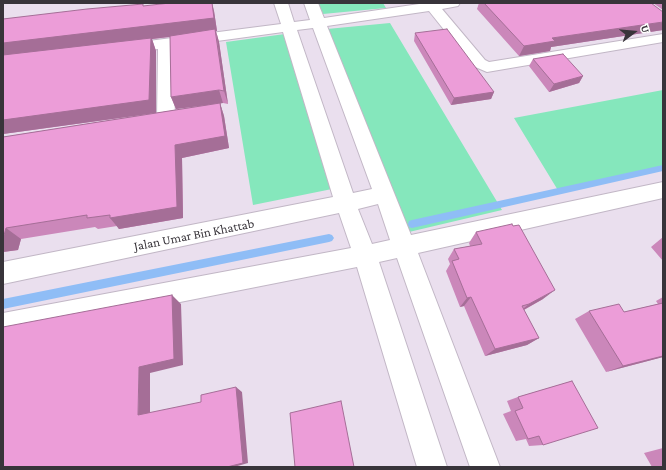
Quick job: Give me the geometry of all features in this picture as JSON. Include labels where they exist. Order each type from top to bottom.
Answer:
[{"type":"street","points":[[281,3],[346,204],[365,255],[432,467]]},
{"type":"street","points":[[311,3],[404,246],[485,467]]},
{"type":"street","points":[[111,50],[318,23],[453,3]]},
{"type":"street","points":[[432,6],[479,63],[487,67],[663,38]]},
{"type":"street","points":[[165,44],[166,118]]},
{"type":"street","points":[[3,325],[365,255],[663,190]]},
{"type":"street","name":"Jalan Umar Bin Khattab","points":[[3,273],[384,195]]},
{"type":"green space","points":[[318,3],[383,3],[386,8],[323,14]]},
{"type":"green space","points":[[390,23],[502,210],[409,232],[327,29]]},
{"type":"green space","points":[[285,34],[332,189],[253,205],[226,42]]},
{"type":"green space","points":[[663,90],[663,170],[559,192],[514,118]]},
{"type":"building","points":[[170,3],[212,3],[214,18],[3,43],[3,19],[87,9]]},
{"type":"building","points":[[484,3],[651,3],[663,12],[663,22],[552,38],[555,41],[524,46]]},
{"type":"building","points":[[215,29],[224,91],[219,90],[171,97],[170,36]]},
{"type":"building","points":[[447,29],[494,92],[454,98],[415,33]]},
{"type":"building","points":[[151,38],[149,100],[3,120],[3,55]]},
{"type":"building","points":[[563,54],[583,76],[554,84],[533,59]]},
{"type":"building","points":[[220,103],[225,136],[175,145],[177,207],[110,218],[110,215],[87,218],[87,215],[6,228],[3,239],[3,137]]},
{"type":"building","points":[[512,224],[513,226],[519,225],[555,290],[529,304],[522,306],[539,338],[495,349],[471,297],[467,298],[452,261],[459,259],[454,249],[482,244],[476,232]]},
{"type":"building","points":[[172,295],[174,359],[139,367],[138,415],[201,402],[201,395],[236,387],[243,463],[227,467],[3,467],[3,327]]},
{"type":"building","points":[[663,303],[663,356],[623,366],[589,311],[619,304],[624,312]]},
{"type":"building","points":[[572,381],[598,428],[543,445],[539,436],[528,439],[515,411],[523,408],[518,397]]},
{"type":"building","points":[[341,401],[354,467],[295,467],[290,413]]},
{"type":"waterway","points":[[412,224],[663,168]]},
{"type":"waterway","points":[[3,304],[329,238]]}]
